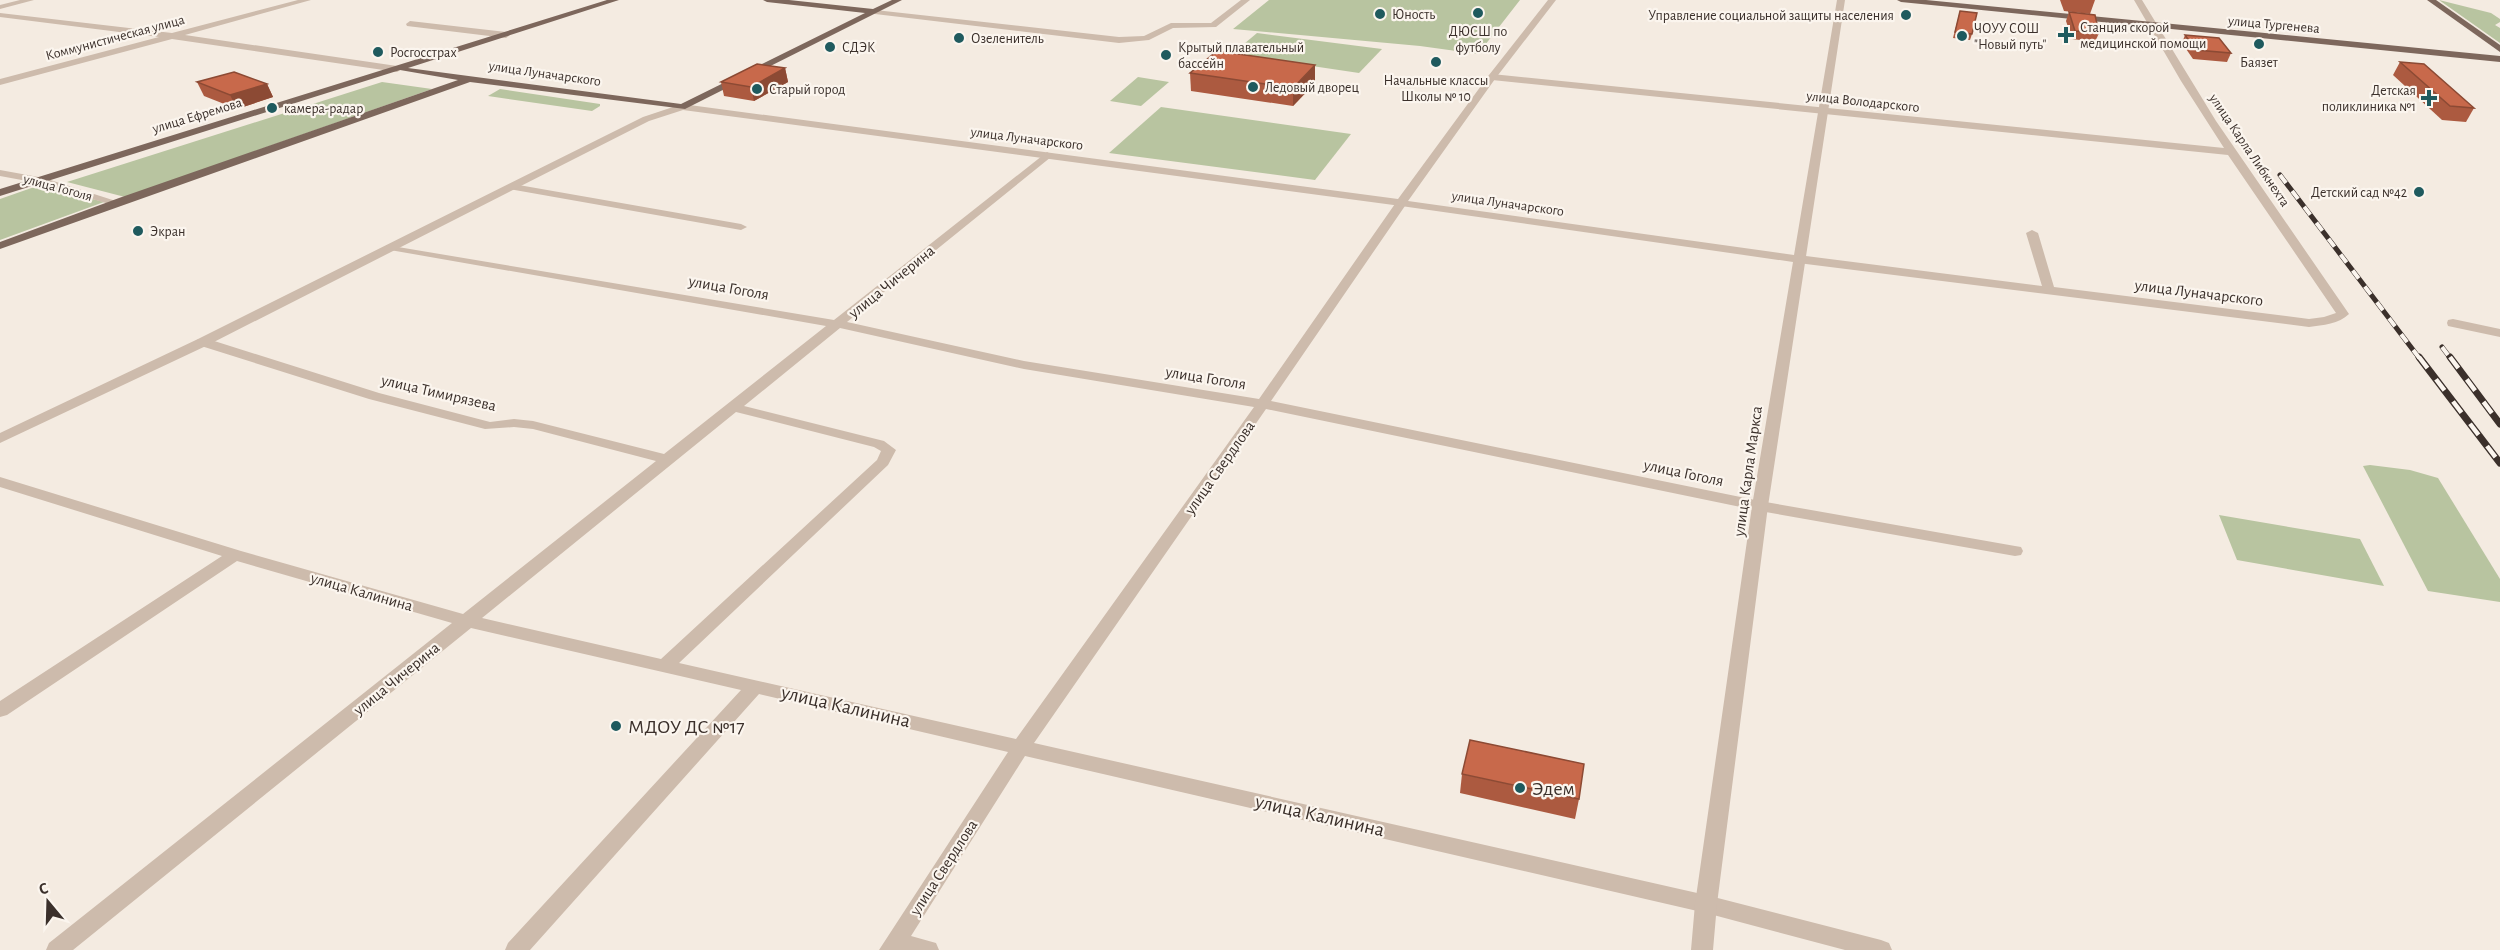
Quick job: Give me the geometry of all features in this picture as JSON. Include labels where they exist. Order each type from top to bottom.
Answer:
[{"type":"main road","name":"улица Ефремова","points":[[0,193],[615,0]]},
{"type":"main road","points":[[767,0],[875,12]]},
{"type":"main road","points":[[682,107],[898,0]]},
{"type":"main road","name":"улица Тургенева","points":[[1901,0],[2500,58]]},
{"type":"main road","points":[[2431,0],[2500,49]]},
{"type":"main road","name":"улица Луначарского","points":[[397,69],[682,107]]},
{"type":"main road","points":[[0,246],[116,202],[471,78]]},
{"type":"street","points":[[0,7],[30,0]]},
{"type":"street","name":"Коммунистическая улица","points":[[0,82],[308,0]]},
{"type":"street","points":[[875,12],[1135,40],[1171,26],[1213,25],[1246,0]]},
{"type":"street","name":"улица Свердлова","points":[[928,950],[893,946],[1021,747],[1263,404],[1401,202],[1450,138],[1492,77],[1552,0]]},
{"type":"street","name":"улица Карла Маркса","points":[[1702,950],[1706,904],[1760,506],[1841,0]]},
{"type":"street","name":"улица Карла Либкнехта","points":[[2138,0],[2232,152],[2343,314]]},
{"type":"street","name":"улица Луначарского","points":[[0,15],[172,36],[397,69]]},
{"type":"street","name":"улица Ефремова","points":[[410,24],[506,35]]},
{"type":"street","name":"улица Володарского","points":[[1492,77],[2232,152]]},
{"type":"street","points":[[0,439],[203,342],[646,119],[682,107]]},
{"type":"street","name":"улица Луначарского","points":[[682,107],[1401,202],[1798,259],[2309,323],[2327,321],[2343,314]]},
{"type":"street","name":"улица Чичерина","points":[[57,950],[736,408],[1047,155]]},
{"type":"street","name":"улица Гоголя","points":[[0,173],[40,180],[116,202]]},
{"type":"street","points":[[513,187],[741,227]]},
{"type":"street","points":[[2032,233],[2049,290]]},
{"type":"street","name":"улица Гоголя","points":[[390,247],[837,324],[1024,365],[1263,404],[1760,506],[2015,551]]},
{"type":"street","points":[[2453,323],[2500,333]]},
{"type":"street","name":"улица Тимирязева","points":[[203,342],[374,396],[490,426],[514,423],[532,425],[670,460]]},
{"type":"street","points":[[666,665],[884,462],[889,450],[879,444],[736,408]]},
{"type":"street","name":"улица Калинина","points":[[0,482],[235,555],[467,621],[1706,904],[1881,950]]},
{"type":"street","points":[[0,710],[235,555]]},
{"type":"street","points":[[516,950],[756,686]]},
{"type":"green space","name":"Юность","points":[[1269,0],[1520,0],[1478,54],[1420,46],[1233,29]]},
{"type":"green space","points":[[2439,0],[2491,13],[2500,19],[2500,22],[2495,25],[2500,28],[2500,43]]},
{"type":"green space","points":[[1257,33],[1382,49],[1359,73],[1232,54]]},
{"type":"green space","points":[[1138,77],[1169,82],[1141,106],[1110,101]]},
{"type":"green space","points":[[382,82],[432,89],[125,197],[67,182]]},
{"type":"green space","points":[[500,89],[600,104],[600,106],[592,111],[488,96]]},
{"type":"green space","points":[[1161,107],[1351,134],[1315,180],[1109,153]]},
{"type":"green space","points":[[40,185],[104,202],[0,240],[0,199]]},
{"type":"green space","points":[[2363,466],[2410,470],[2438,478],[2500,579],[2500,602],[2428,591]]},
{"type":"green space","points":[[2219,515],[2360,539],[2384,586],[2237,560]]},
{"type":"building","points":[[1960,11],[1977,13],[1972,34],[1955,32]]},
{"type":"building","points":[[2069,12],[2095,15],[2099,33],[2075,31]]},
{"type":"building","points":[[2185,35],[2219,38],[2231,53],[2196,50]]},
{"type":"building","points":[[1217,51],[1315,65],[1293,88],[1190,73]]},
{"type":"building","points":[[2400,62],[2424,64],[2474,108],[2450,106]]},
{"type":"building","points":[[757,64],[785,68],[751,87],[721,82]]},
{"type":"building","points":[[234,72],[267,84],[230,95],[197,82]]},
{"type":"building","points":[[1470,740],[1584,764],[1579,799],[1462,774]]},
{"type":"railway","points":[[2280,175],[2420,359]]},
{"type":"railway","points":[[2442,347],[2451,359]]},
{"type":"railway","points":[[2419,357],[2500,463]]},
{"type":"railway","points":[[2450,357],[2500,424]]},
{"type":"place","name":"ДЮСШ по футболу","points":[[1478,13]]},
{"type":"place","name":"Юность","points":[[1380,14]]},
{"type":"place","name":"Управление социальной защиты населения","points":[[1906,15]]},
{"type":"place","name":"Станция скорой медицинской помощи","points":[[2066,35]]},
{"type":"place","name":"ЧОУУ СОШ \"Новый путь\"","points":[[1962,36]]},
{"type":"place","name":"Озеленитель","points":[[959,38]]},
{"type":"place","name":"Баязет","points":[[2259,44]]},
{"type":"place","name":"СДЭК","points":[[830,47]]},
{"type":"place","name":"Росгосстрах","points":[[378,52]]},
{"type":"place","name":"Крытый плавательный бассейн","points":[[1166,55]]},
{"type":"place","name":"Начальные классы Школы № 10","points":[[1436,62]]},
{"type":"place","name":"Ледовый дворец","points":[[1253,87]]},
{"type":"place","name":"Старый город","points":[[757,89]]},
{"type":"place","name":"Детская поликлиника №1","points":[[2429,98]]},
{"type":"place","name":"камера-радар","points":[[272,108]]},
{"type":"place","name":"Детский сад №42","points":[[2419,192]]},
{"type":"place","name":"Экран","points":[[138,231]]},
{"type":"place","name":"МДОУ ДС №17","points":[[616,726]]},
{"type":"place","name":"Эдем","points":[[1520,788]]}]
